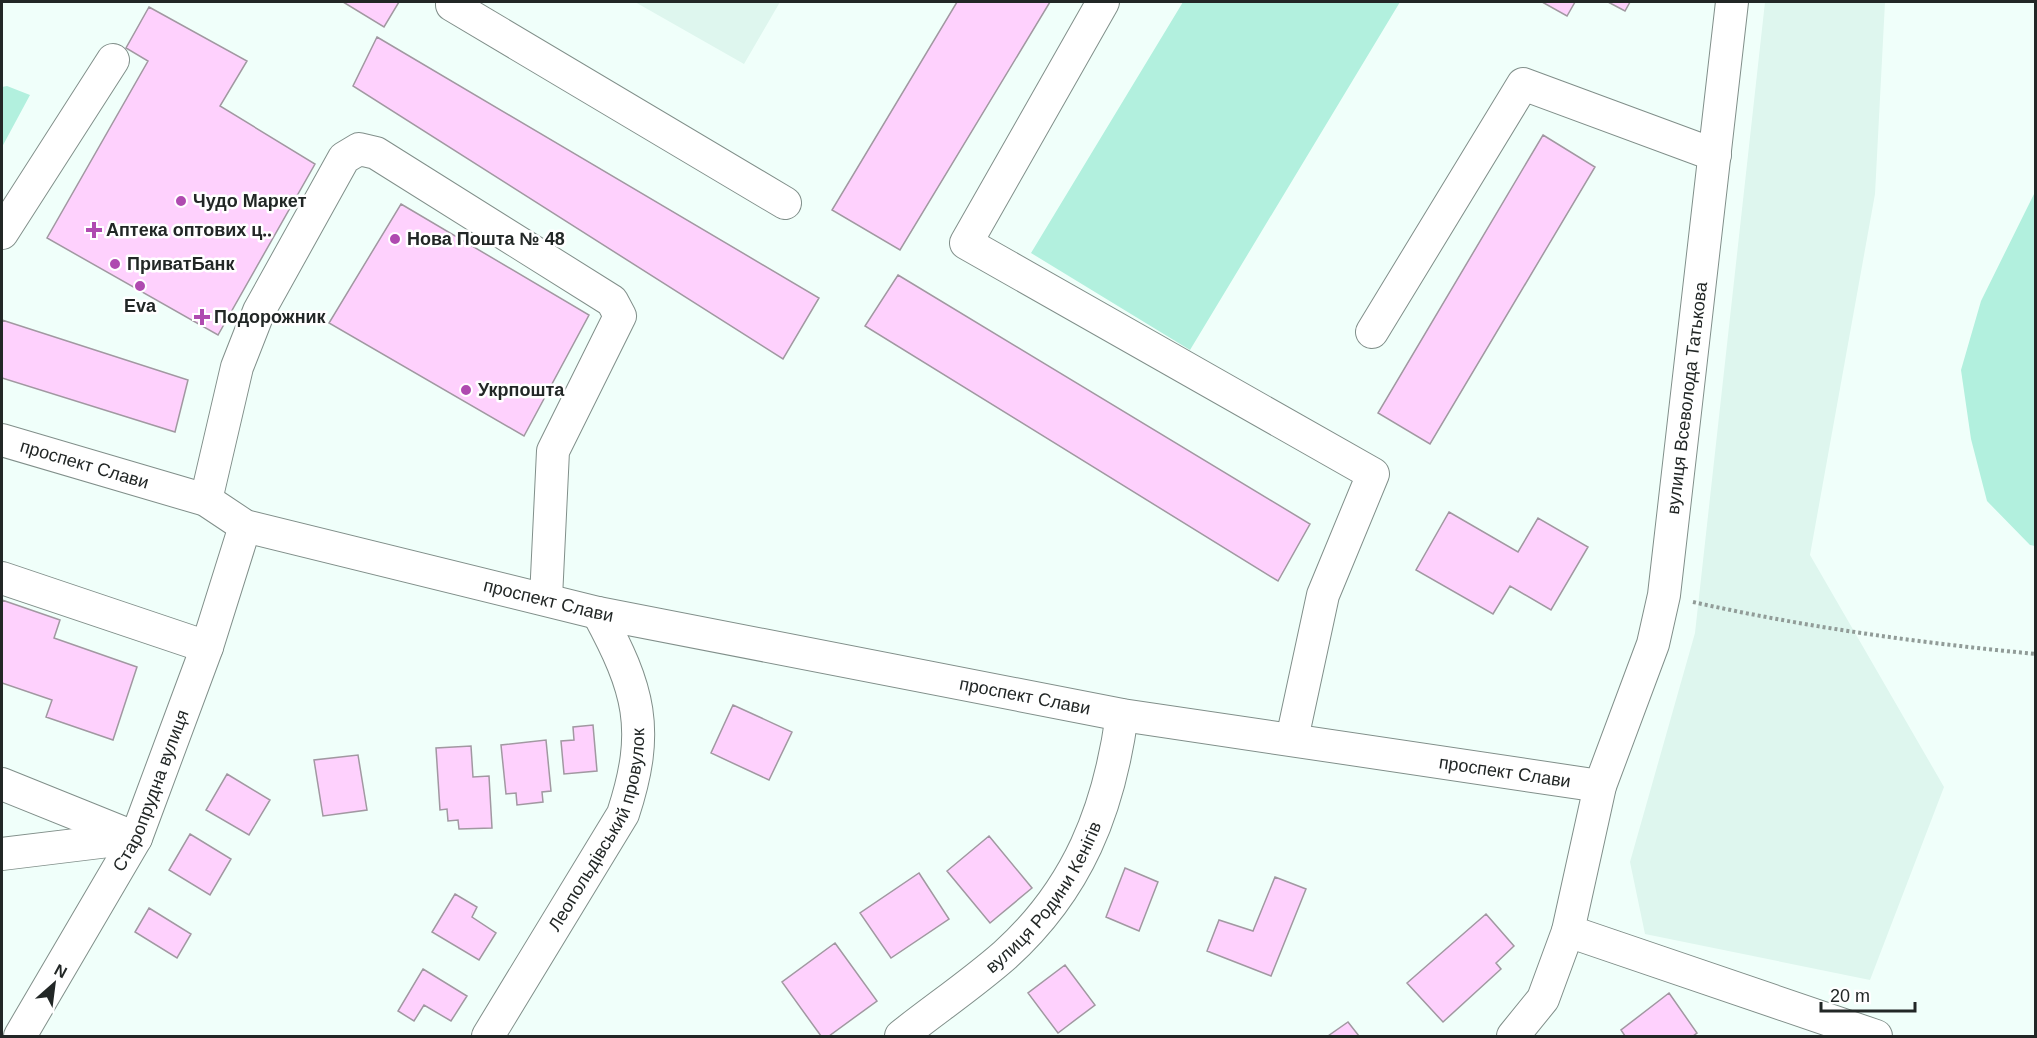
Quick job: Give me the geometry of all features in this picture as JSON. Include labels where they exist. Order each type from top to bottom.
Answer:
[{"type":"street","points":[[453,2],[452,5],[785,203]]},
{"type":"street","points":[[1102,2],[966,243],[1372,474],[1323,595],[1292,739]]},
{"type":"street","name":"вулиця Всеволода Татькова","points":[[1600,786],[1653,644],[1664,595],[1732,2]]},
{"type":"street","points":[[2,233],[113,60]]},
{"type":"street","points":[[1372,332],[1523,84],[1715,154]]},
{"type":"street","points":[[206,500],[234,378],[259,311],[344,158],[359,149],[376,153],[612,301],[621,316],[553,451],[546,598]]},
{"type":"street","name":"проспект Слави","points":[[2,440],[206,500],[245,526],[546,598],[598,613],[1122,715],[1600,786]]},
{"type":"street","name":"Старопрудна вулиця","points":[[20,1036],[136,838],[207,647],[245,526]]},
{"type":"street","points":[[2,578],[207,647]]},
{"type":"street","name":"Леопольдівський провулок","points":[[488,1036],[623,814],[636,775],[639,734],[634,694],[621,656],[598,613]]},
{"type":"street","name":"вулиця Родини Кенігів","points":[[901,1036],[1005,955],[1036,922],[1064,886],[1087,846],[1104,804],[1116,760],[1122,715]]},
{"type":"street","points":[[2,784],[136,838]]},
{"type":"street","points":[[1513,1036],[1543,999],[1568,932],[1600,786]]},
{"type":"street","points":[[2,854],[136,838]]},
{"type":"street","points":[[1568,932],[1876,1036]]},
{"type":"path","points":[[1664,595],[1754,615],[1936,644],[2036,654]]},
{"type":"shaded area","points":[[635,2],[780,2],[744,64]]},
{"type":"shaded area","points":[[1765,2],[1885,2],[1875,194],[1810,555],[1944,787],[1870,980],[1645,934],[1630,862],[1695,633]]},
{"type":"green space","points":[[1183,2],[1400,2],[1190,350],[1031,253]]},
{"type":"green space","points":[[7,86],[30,95],[2,147],[2,87]]},
{"type":"green space","points":[[2035,192],[2035,546],[2030,545],[1987,501],[1971,439],[1961,370],[1981,301]]},
{"type":"building","points":[[343,2],[399,2],[384,27]]},
{"type":"building","points":[[957,2],[1050,2],[900,250],[832,210]]},
{"type":"building","points":[[1542,2],[1575,2],[1567,16]]},
{"type":"building","points":[[1608,2],[1630,2],[1625,11]]},
{"type":"building","name":"Чудо Маркет","points":[[149,7],[247,61],[220,106],[315,164],[218,335],[47,238],[148,61],[126,48]]},
{"type":"building","points":[[377,37],[819,298],[783,359],[353,86]]},
{"type":"building","points":[[1543,135],[1595,167],[1430,444],[1378,413]]},
{"type":"building","points":[[401,204],[589,315],[524,436],[329,323]]},
{"type":"building","points":[[898,275],[1310,524],[1278,581],[865,326]]},
{"type":"building","points":[[2,320],[188,380],[175,432],[2,378]]},
{"type":"building","points":[[1449,512],[1518,552],[1538,518],[1588,547],[1551,610],[1510,586],[1493,614],[1416,570]]},
{"type":"building","points":[[2,600],[60,620],[54,638],[137,667],[113,740],[46,717],[52,700],[2,683]]},
{"type":"building","points":[[733,705],[792,732],[769,780],[711,753]]},
{"type":"building","points":[[593,725],[597,771],[564,774],[561,741],[574,740],[573,727]]},
{"type":"building","points":[[546,740],[551,791],[542,792],[543,802],[517,805],[516,793],[506,794],[501,745]]},
{"type":"building","points":[[471,746],[473,777],[489,776],[492,828],[459,829],[458,820],[448,821],[447,809],[440,810],[436,748]]},
{"type":"building","points":[[358,755],[367,810],[323,816],[314,760]]},
{"type":"building","points":[[227,774],[270,800],[249,835],[206,810]]},
{"type":"building","points":[[190,834],[231,859],[210,895],[169,870]]},
{"type":"building","points":[[989,836],[1032,888],[990,923],[947,871]]},
{"type":"building","points":[[1125,868],[1158,882],[1139,931],[1106,917]]},
{"type":"building","points":[[919,873],[949,919],[891,958],[860,913]]},
{"type":"building","points":[[1275,877],[1306,889],[1271,976],[1207,951],[1219,920],[1253,931]]},
{"type":"building","points":[[455,894],[477,907],[472,917],[496,933],[479,960],[432,932]]},
{"type":"building","points":[[149,908],[191,934],[177,958],[135,932]]},
{"type":"building","points":[[1486,914],[1514,946],[1496,963],[1501,969],[1443,1022],[1407,983]]},
{"type":"building","points":[[835,943],[877,1001],[829,1036],[821,1036],[782,982]]},
{"type":"building","points":[[1065,965],[1095,1005],[1058,1033],[1028,993]]},
{"type":"building","points":[[423,969],[467,996],[451,1021],[424,1005],[414,1021],[398,1011]]},
{"type":"building","points":[[1669,993],[1697,1033],[1693,1036],[1625,1036],[1621,1030]]},
{"type":"building","points":[[1348,1022],[1359,1036],[1328,1036]]},
{"type":"place","name":"Чудо Маркет","points":[[181,201]]},
{"type":"place","name":"Аптека оптових ц‥","points":[[94,230]]},
{"type":"place","name":"Нова Пошта № 48","points":[[395,239]]},
{"type":"place","name":"ПриватБанк","points":[[115,264]]},
{"type":"place","name":"Eva","points":[[140,286]]},
{"type":"place","name":"Подорожник","points":[[202,317]]},
{"type":"place","name":"Укрпошта","points":[[466,390]]}]
